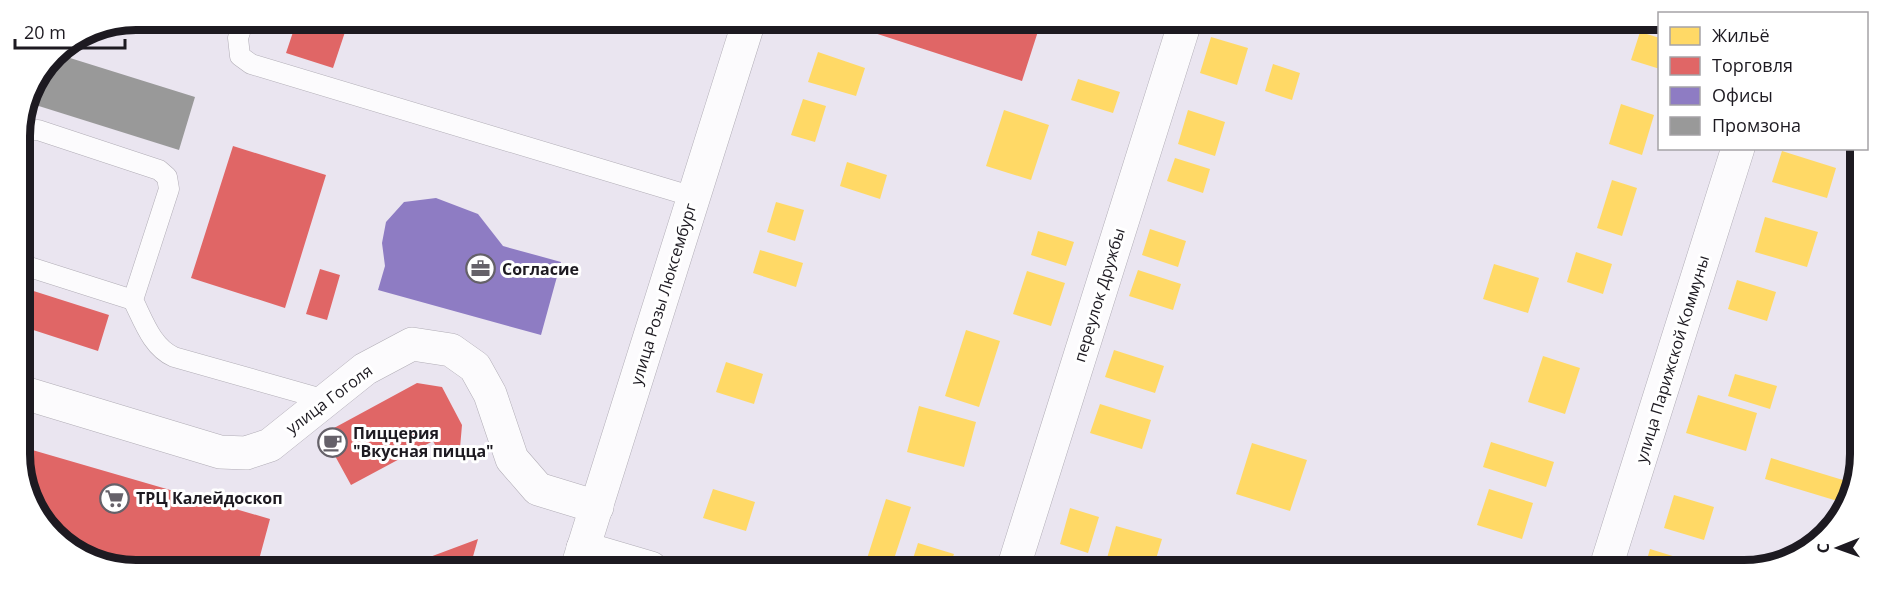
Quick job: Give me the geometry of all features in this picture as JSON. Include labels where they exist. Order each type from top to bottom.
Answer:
[{"type":"street","name":"улица Розы Люксембург","points":[[580,558],[746,30]]},
{"type":"street","name":"переулок Дружбы","points":[[1016,560],[1182,30]]},
{"type":"street","name":"улица Парижской Коммуны","points":[[1608,560],[1737,150]]},
{"type":"street","name":"улица Гоголя","points":[[30,395],[220,452],[246,453],[270,445],[364,369],[412,344],[451,350],[475,367],[490,394],[512,459],[538,489],[597,507]]},
{"type":"lane","points":[[241,30],[238,39],[240,56],[251,64],[693,196]]},
{"type":"lane","points":[[30,131],[38,130],[159,170],[167,177],[169,189],[133,300],[153,340],[163,352],[326,400]]},
{"type":"lane","points":[[30,267],[133,300]]},
{"type":"building: Жильё","points":[[1640,32],[1658,37],[1658,68],[1631,60]]},
{"type":"building: Жильё","points":[[1211,37],[1248,48],[1237,85],[1200,73]]},
{"type":"building: Жильё","points":[[818,52],[865,68],[856,96],[808,82]]},
{"type":"building: Жильё","points":[[1273,64],[1300,73],[1292,100],[1265,91]]},
{"type":"building: Жильё","points":[[1078,79],[1120,92],[1113,113],[1071,100]]},
{"type":"building: Жильё","points":[[803,99],[826,106],[815,142],[791,135]]},
{"type":"building: Жильё","points":[[1621,104],[1654,115],[1642,155],[1609,144]]},
{"type":"building: Жильё","points":[[1004,110],[1049,125],[1031,180],[986,166]]},
{"type":"building: Жильё","points":[[1188,110],[1225,122],[1215,156],[1178,144]]},
{"type":"building: Жильё","points":[[1782,151],[1836,168],[1827,198],[1772,182]]},
{"type":"building: Жильё","points":[[1175,158],[1210,169],[1203,193],[1167,181]]},
{"type":"building: Жильё","points":[[847,162],[887,175],[880,199],[840,186]]},
{"type":"building: Жильё","points":[[1612,180],[1637,188],[1622,236],[1597,228]]},
{"type":"building: Жильё","points":[[776,202],[804,210],[795,241],[767,232]]},
{"type":"building: Жильё","points":[[1765,217],[1818,232],[1807,267],[1755,252]]},
{"type":"building: Жильё","points":[[1150,229],[1186,241],[1178,267],[1142,255]]},
{"type":"building: Жильё","points":[[1038,231],[1074,242],[1066,266],[1031,255]]},
{"type":"building: Жильё","points":[[760,250],[803,263],[796,287],[753,273]]},
{"type":"building: Жильё","points":[[1576,252],[1612,264],[1603,294],[1567,282]]},
{"type":"building: Жильё","points":[[1494,264],[1539,278],[1528,313],[1483,299]]},
{"type":"building: Жильё","points":[[1138,270],[1181,284],[1173,310],[1129,296]]},
{"type":"building: Жильё","points":[[1027,271],[1065,283],[1051,326],[1013,314]]},
{"type":"building: Жильё","points":[[1737,280],[1776,292],[1767,321],[1728,309]]},
{"type":"building: Жильё","points":[[966,330],[1000,341],[979,407],[945,396]]},
{"type":"building: Жильё","points":[[1114,350],[1164,366],[1155,393],[1105,377]]},
{"type":"building: Жильё","points":[[1543,356],[1580,368],[1565,414],[1528,402]]},
{"type":"building: Жильё","points":[[726,362],[763,374],[754,404],[716,392]]},
{"type":"building: Жильё","points":[[1735,374],[1777,386],[1770,409],[1728,396]]},
{"type":"building: Жильё","points":[[1698,395],[1757,413],[1746,451],[1686,433]]},
{"type":"building: Жильё","points":[[1100,404],[1151,420],[1142,449],[1090,433]]},
{"type":"building: Жильё","points":[[919,406],[976,422],[964,467],[907,452]]},
{"type":"building: Жильё","points":[[1491,442],[1554,462],[1546,487],[1483,467]]},
{"type":"building: Жильё","points":[[1252,443],[1307,460],[1290,511],[1236,494]]},
{"type":"building: Жильё","points":[[1771,458],[1846,481],[1839,501],[1765,479]]},
{"type":"building: Жильё","points":[[713,489],[755,502],[746,531],[703,518]]},
{"type":"building: Жильё","points":[[1489,489],[1533,503],[1522,539],[1477,525]]},
{"type":"building: Жильё","points":[[1674,495],[1714,507],[1704,540],[1664,528]]},
{"type":"building: Жильё","points":[[886,499],[911,507],[894,560],[867,560]]},
{"type":"building: Жильё","points":[[1070,508],[1099,517],[1088,553],[1060,544]]},
{"type":"building: Жильё","points":[[1116,526],[1162,539],[1156,560],[1107,560]]},
{"type":"building: Жильё","points":[[918,543],[954,554],[952,560],[913,560]]},
{"type":"building: Жильё","points":[[1650,549],[1686,560],[1647,560]]},
{"type":"building: Торговля","points":[[294,30],[346,30],[333,68],[286,53]]},
{"type":"building: Торговля","points":[[865,30],[1038,30],[1022,81]]},
{"type":"building: Торговля","points":[[233,146],[326,175],[285,308],[191,278]]},
{"type":"building: Торговля","points":[[320,269],[340,275],[327,320],[306,314]]},
{"type":"building: Торговля","points":[[30,290],[109,315],[98,351],[30,329]]},
{"type":"building: Торговля","points":[[417,383],[442,387],[462,425],[460,448],[442,458],[433,441],[351,485],[323,434]]},
{"type":"building: Торговля","name":"ТРЦ Калейдоскоп","points":[[30,449],[270,519],[259,560],[136,560],[95,552],[71,538],[48,513],[32,475]]},
{"type":"building: Торговля","points":[[478,539],[472,560],[422,560]]},
{"type":"building: Офисы","points":[[436,198],[478,214],[503,246],[561,262],[541,335],[378,290],[385,266],[382,243],[386,222],[404,202]]},
{"type":"building: Промзона","points":[[65,57],[195,97],[179,150],[35,105],[38,95],[52,71]]},
{"type":"place","name":"Согласие","points":[[481,269]]},
{"type":"place","name":"Пиццерия \"Вкусная пицца\"","points":[[332,442]]},
{"type":"place","name":"ТРЦ Калейдоскоп","points":[[115,498]]}]
